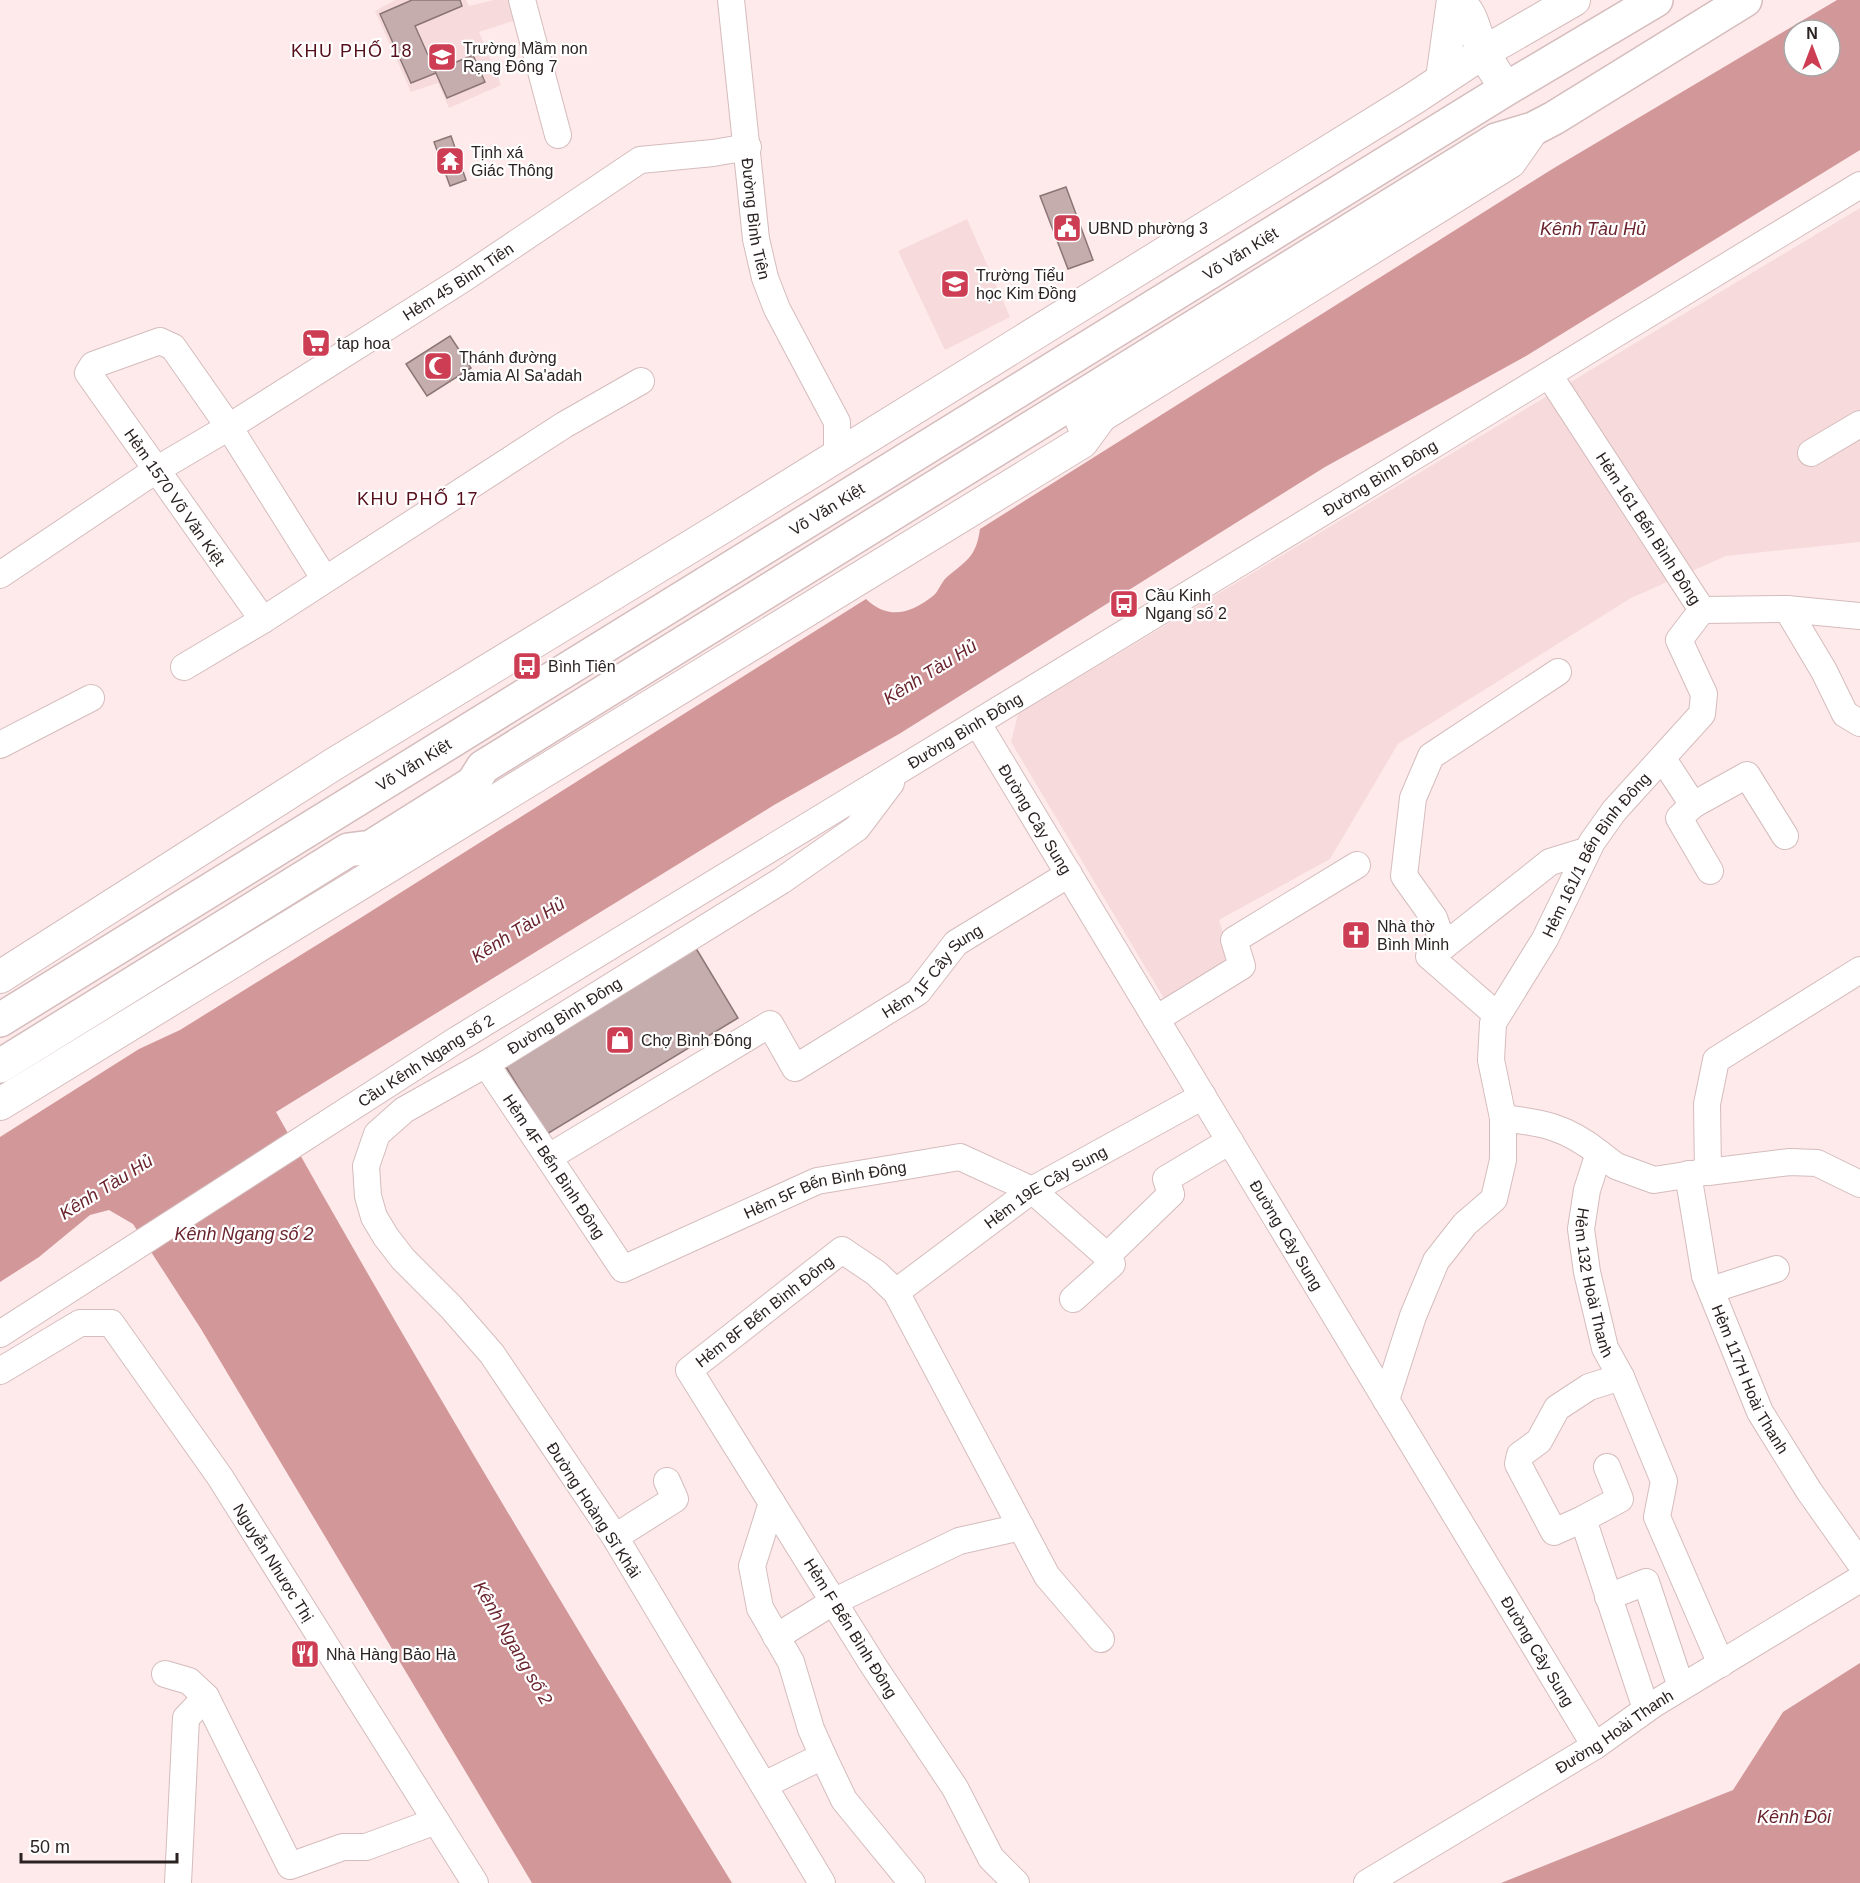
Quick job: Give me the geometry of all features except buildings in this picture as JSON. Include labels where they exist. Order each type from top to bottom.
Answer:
[{"type":"highway","name":"Võ Văn Kiệt","points":[[0,1020],[1506,89],[1656,0]]},
{"type":"highway","points":[[0,1066],[348,850],[371,847],[474,783],[483,767],[1496,140],[1533,129],[1745,0]]},
{"type":"highway","points":[[1506,89],[1533,129]]},
{"type":"main road","points":[[1455,0],[1523,30]]},
{"type":"main road","points":[[1455,0],[1454,11],[1468,38],[1482,48],[1506,89]]},
{"type":"main road","points":[[1442,80],[1455,0]]},
{"type":"main road","points":[[0,977],[334,764],[1442,80],[1482,48],[1523,30],[1574,0]]},
{"type":"main road","points":[[474,783],[491,780],[1071,425],[1101,416],[1510,162],[1533,129]]},
{"type":"main road","points":[[0,1104],[1082,442],[1101,416]]},
{"type":"main road","points":[[0,1086],[355,867],[371,847]]},
{"type":"street","points":[[522,0],[558,135]]},
{"type":"street","name":"Đường Bình Tiên","points":[[731,0],[756,239],[765,278],[777,309],[837,422],[837,455]]},
{"type":"street","name":"Hẻm 45 Bình Tiên","points":[[0,575],[156,470],[229,427],[463,279],[640,160],[748,147]]},
{"type":"street","name":"Đường Bình Đông","points":[[855,798],[1860,185]]},
{"type":"street","name":"Hẻm 1570 Võ Văn Kiệt","points":[[229,427],[172,347],[160,341],[93,365],[88,374],[263,620]]},
{"type":"street","name":"Hẻm 161 Bến Bình Đông","points":[[1550,375],[1702,610],[1787,609],[1860,616]]},
{"type":"street","points":[[184,668],[263,620],[324,578],[399,533],[564,425],[642,381]]},
{"type":"street","points":[[837,422],[874,431]]},
{"type":"street","points":[[1811,453],[1860,424]]},
{"type":"street","points":[[229,427],[324,578]]},
{"type":"street","points":[[1787,609],[1824,671],[1845,714],[1860,723]]},
{"type":"street","name":"Hẻm 161/1 Bến Bình Đông","points":[[1503,1118],[1491,1060],[1493,1023],[1545,939],[1586,851],[1614,811],[1702,714],[1704,694],[1679,640],[1702,610]]},
{"type":"street","points":[[1444,946],[1434,918],[1404,876],[1413,798],[1431,756],[1558,672]]},
{"type":"street","points":[[0,745],[91,698]]},
{"type":"street","name":"Đường Cây Sung","points":[[978,724],[1595,1746]]},
{"type":"street","points":[[1663,759],[1693,805]]},
{"type":"street","name":"Đường Bình Đông","points":[[370,1149],[377,1134],[404,1110],[486,1064],[781,881],[857,828],[900,771]]},
{"type":"street","points":[[1710,872],[1679,818],[1693,805],[1747,776],[1785,836]]},
{"type":"street","name":"Cầu Kênh Ngang số 2","points":[[0,1334],[458,1039],[855,798]]},
{"type":"street","points":[[1497,1015],[1429,956],[1551,862],[1586,851]]},
{"type":"street","points":[[1156,1019],[1242,966],[1234,940],[1357,865]]},
{"type":"street","name":"Hẻm 1F Cây Sung","points":[[549,1157],[770,1024],[795,1068],[918,993],[956,943],[1069,874]]},
{"type":"street","name":"Hẻm 117H Hoài Thanh","points":[[1860,970],[1716,1060],[1707,1104],[1698,1173],[1698,1244],[1711,1290],[1760,1412],[1809,1491],[1860,1563]]},
{"type":"street","name":"Hẻm 4F Bến Bình Đông","points":[[486,1064],[623,1269]]},
{"type":"street","name":"Hẻm 19E Cây Sung","points":[[896,1292],[1032,1190],[1203,1096]]},
{"type":"street","points":[[1386,1400],[1413,1316],[1436,1261],[1465,1224],[1494,1199],[1503,1160],[1503,1118],[1548,1124],[1577,1136],[1616,1166],[1653,1180],[1790,1162],[1817,1163],[1860,1184]]},
{"type":"street","points":[[1073,1299],[1112,1264],[1107,1256],[1171,1194],[1166,1179],[1230,1141]]},
{"type":"street","name":"Đường Hoàng Sĩ Khải","points":[[370,1149],[366,1166],[368,1196],[374,1217],[386,1237],[403,1259],[451,1307],[492,1354],[615,1537],[822,1883]]},
{"type":"street","name":"Hẻm 132 Hoài Thanh","points":[[1583,1519],[1554,1532],[1518,1464],[1520,1455],[1539,1441],[1557,1408],[1588,1387],[1621,1377],[1605,1348],[1587,1272],[1581,1229],[1587,1190],[1599,1153]]},
{"type":"street","name":"Hẻm 5F Bến Bình Đông","points":[[623,1269],[817,1181],[960,1157],[1032,1190],[1107,1256]]},
{"type":"street","name":"Hẻm 8F Bến Bình Đông","points":[[689,1370],[842,1250],[876,1274],[896,1292]]},
{"type":"street","points":[[1711,1290],[1776,1269]]},
{"type":"street","points":[[896,1292],[1047,1576],[1101,1639]]},
{"type":"street","name":"Nguyễn Nhược Thị","points":[[0,1371],[80,1323],[111,1323],[220,1477],[475,1883]]},
{"type":"street","name":"Hẻm F Bến Bình Đông","points":[[689,1370],[833,1602],[955,1788],[991,1858],[1016,1883]]},
{"type":"street","points":[[1621,1377],[1664,1481],[1657,1516],[1720,1664]]},
{"type":"street","points":[[1607,1467],[1620,1499],[1583,1519],[1646,1710]]},
{"type":"street","points":[[615,1537],[675,1499],[667,1482]]},
{"type":"street","points":[[772,1503],[752,1566],[760,1608],[791,1662],[811,1730],[844,1800],[912,1883]]},
{"type":"street","points":[[777,1637],[833,1602],[959,1541],[1021,1527]]},
{"type":"street","name":"Đường Hoài Thanh","points":[[1367,1883],[1595,1746],[1646,1710],[1860,1579]]},
{"type":"street","points":[[1608,1597],[1646,1582],[1681,1688]]},
{"type":"street","points":[[165,1674],[189,1681],[206,1697],[294,1875],[343,1847],[366,1847],[436,1821]]},
{"type":"street","points":[[178,1883],[186,1718],[206,1697]]},
{"type":"street","points":[[764,1785],[823,1756]]},
{"type":"shaded area","name":"Trường Mầm non Rạng Đông 7","points":[[395,0],[466,0],[469,6],[494,0],[514,0],[519,19],[479,32],[501,85],[449,108],[438,83],[411,92],[375,11]]},
{"type":"shaded area","points":[[1860,208],[1860,411],[1854,415],[1860,424],[1860,542],[1726,556],[1631,598],[1398,744],[1330,859],[1219,920],[1234,964],[1166,1002],[1011,742],[1018,714]]},
{"type":"shaded area","name":"Trường Tiểu học Kim Đồng","points":[[967,219],[1010,317],[945,350],[898,251]]},
{"type":"water","name":"Kênh Tàu Hủ","points":[[1837,0],[1860,0],[1860,150],[1526,356],[1325,467],[899,734],[774,805],[276,1112],[500,1500],[732,1883],[532,1883],[201,1329],[133,1224],[109,1210],[90,1215],[39,1257],[0,1282],[0,1137],[139,1049],[180,1030],[362,917],[866,599],[874,606],[891,612],[916,607],[935,594],[945,579],[970,557],[976,546],[980,529],[1554,168],[1782,33],[1782,78],[1842,78],[1842,18],[1807,18]]},
{"type":"water","name":"Kênh Đôi","points":[[1860,1663],[1860,1883],[1501,1883],[1733,1790],[1783,1712]]},
{"type":"place","name":"Trường Mầm non Rạng Đông 7","points":[[442,57]]},
{"type":"place","name":"Tịnh xá Giác Thông","points":[[450,161]]},
{"type":"place","name":"UBND phường 3","points":[[1067,228]]},
{"type":"place","name":"Trường Tiểu học Kim Đồng","points":[[955,284]]},
{"type":"place","name":"tap hoa","points":[[316,343]]},
{"type":"place","name":"Thánh đường Jamia Al Sa'adah","points":[[438,366]]},
{"type":"place","name":"Cầu Kinh Ngang số 2","points":[[1124,604]]},
{"type":"place","name":"Bình Tiên","points":[[527,666]]},
{"type":"place","name":"Nhà thờ Bình Minh","points":[[1356,935]]},
{"type":"place","name":"Chợ Bình Đông","points":[[620,1040]]},
{"type":"place","name":"Nhà Hàng Bảo Hà","points":[[305,1654]]},
{"type":"district","name":"KHU PHỐ 18","points":[[352,51]]},
{"type":"district","name":"KHU PHỐ 17","points":[[418,499]]},
{"type":"water label","name":"Kênh Ngang số 2","points":[[244,1234]]},
{"type":"water label","name":"Kênh Ngang số 2","points":[[513,1643]]}]
